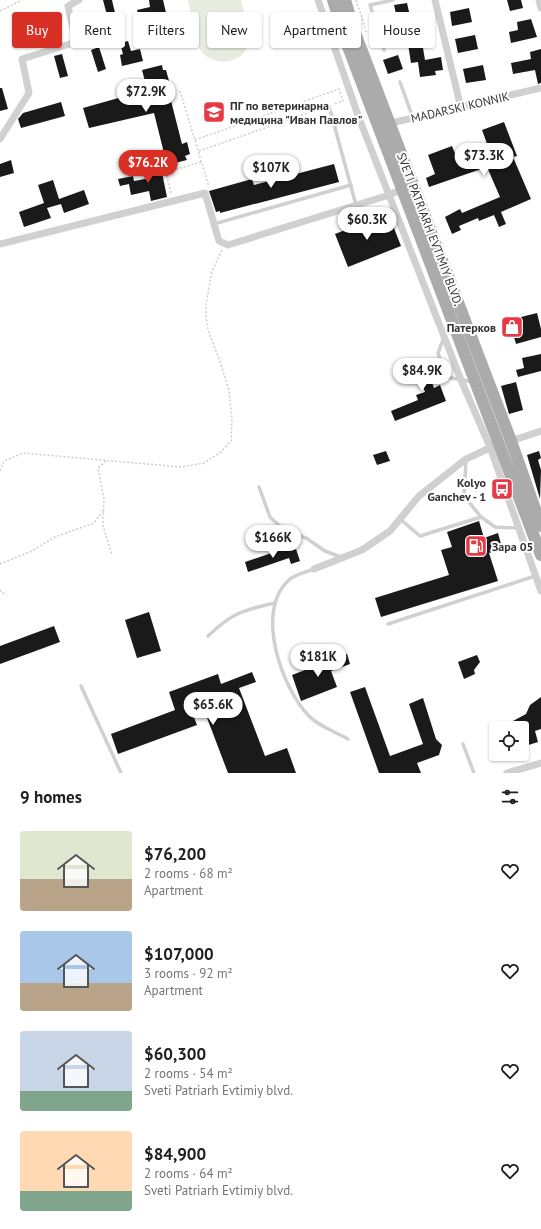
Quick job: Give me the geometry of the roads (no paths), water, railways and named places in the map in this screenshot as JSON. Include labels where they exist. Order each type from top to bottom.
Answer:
[{"type":"main road","name":"SVETI PATRIARH EVTIMIY BLVD.","points":[[333,0],[344,36],[385,125],[511,441],[541,526]]},
{"type":"main road","name":"SVETI PATRIARH EVTIMIY BLVD.","points":[[345,0],[385,125],[402,188],[475,382],[494,446],[541,555]]},
{"type":"street","points":[[0,139],[29,92],[22,59],[76,42],[68,6],[79,0]]},
{"type":"street","points":[[318,0],[357,111],[461,380],[494,446],[518,528],[541,591]]},
{"type":"street","points":[[435,0],[461,108]]},
{"type":"street","points":[[539,0],[541,8]]},
{"type":"street","name":"MADARSKI KONNIK","points":[[385,125],[541,88]]},
{"type":"street","points":[[0,244],[205,193],[219,241],[228,245],[389,195],[402,188]]},
{"type":"street","points":[[314,568],[362,550],[390,531],[419,496],[466,459],[494,446],[541,431]]},
{"type":"street","points":[[506,773],[541,763]]},
{"type":"lane","points":[[384,50],[370,5],[393,0]]},
{"type":"lane","points":[[400,82],[413,118]]},
{"type":"lane","points":[[329,106],[356,205]]},
{"type":"lane","points":[[214,224],[351,185]]},
{"type":"lane","points":[[451,320],[438,353],[446,377],[475,382]]},
{"type":"lane","points":[[466,459],[464,496],[481,517],[495,527],[518,528]]},
{"type":"lane","points":[[259,487],[270,517],[285,531],[306,538],[325,552],[342,558]]},
{"type":"lane","points":[[400,519],[420,536],[481,517]]},
{"type":"lane","points":[[314,568],[290,579],[283,586],[275,603],[273,631],[276,656],[295,700],[310,717],[348,739]]},
{"type":"lane","points":[[388,624],[536,576]]},
{"type":"lane","points":[[208,636],[221,623],[242,610],[275,603]]},
{"type":"lane","points":[[81,686],[121,773]]},
{"type":"lane","points":[[462,744],[474,773]]},
{"type":"place","name":"ПГ по ветеринарна медицина \"Иван Павлов\"","points":[[214,112]]},
{"type":"place","name":"Патерков","points":[[512,327]]},
{"type":"place","name":"Kolyo Ganchev - 1","points":[[502,489]]},
{"type":"place","name":"Зара 05","points":[[476,546]]}]
